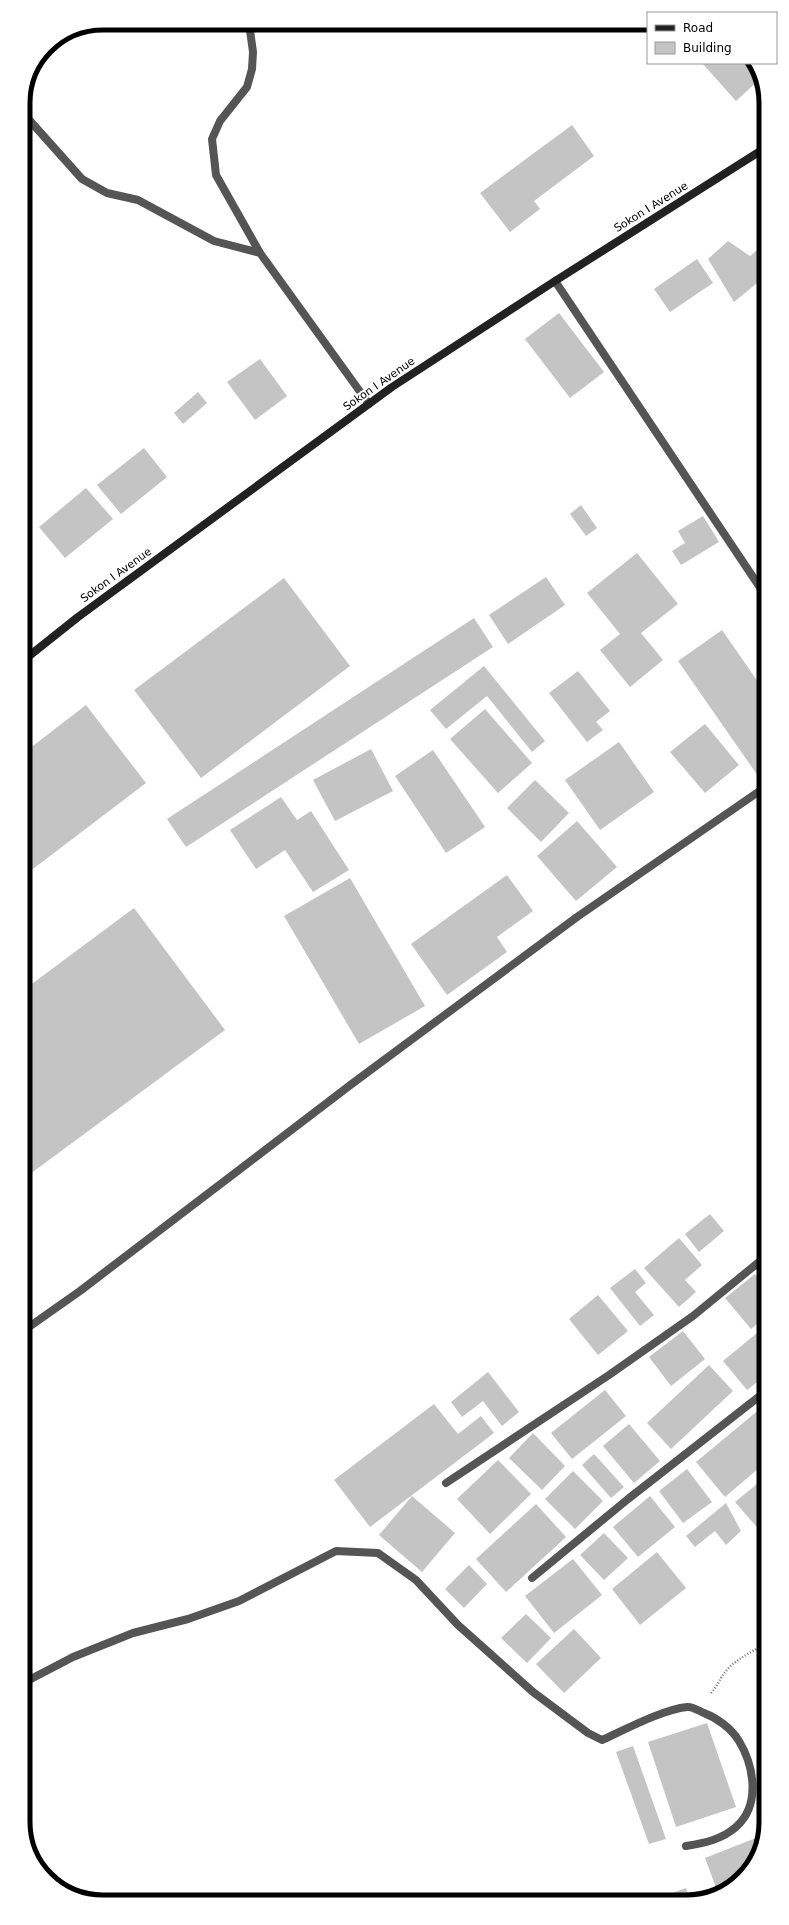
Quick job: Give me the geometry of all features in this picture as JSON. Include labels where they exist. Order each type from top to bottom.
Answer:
[{"type":"street","points":[[250,30],[253,52],[252,68],[247,87],[220,121],[212,139],[216,176],[260,253],[369,404]]},
{"type":"street","points":[[30,121],[82,179],[107,193],[138,200],[214,241],[260,253]]},
{"type":"street","name":"Sokon I Avenue","points":[[30,655],[78,617],[369,404],[555,281],[759,152]]},
{"type":"street","points":[[555,281],[759,586]]},
{"type":"street","points":[[30,1326],[80,1291],[353,1083],[572,921],[759,791]]},
{"type":"street","points":[[446,1483],[693,1316],[759,1262]]},
{"type":"street","points":[[532,1578],[634,1494],[759,1397]]},
{"type":"street","points":[[30,1679],[72,1657],[133,1633],[188,1619],[239,1601],[336,1551],[378,1553],[416,1580],[458,1625],[533,1692],[588,1733],[602,1740],[665,1712],[688,1706],[717,1718],[738,1740],[750,1764],[754,1790],[748,1812],[737,1827],[715,1841],[686,1846]]},
{"type":"path","points":[[688,1706],[708,1696],[718,1686],[726,1670],[759,1647]]},
{"type":"building","points":[[703,64],[748,64],[756,82],[736,101]]},
{"type":"building","points":[[572,125],[594,156],[534,201],[540,209],[510,232],[480,193]]},
{"type":"building","points":[[728,241],[750,256],[759,248],[759,281],[734,302],[708,259]]},
{"type":"building","points":[[697,259],[713,283],[670,312],[654,289]]},
{"type":"building","points":[[559,313],[604,372],[570,398],[525,339]]},
{"type":"building","points":[[260,359],[287,396],[255,420],[227,382]]},
{"type":"building","points":[[198,392],[207,403],[183,424],[174,413]]},
{"type":"building","points":[[144,448],[167,477],[121,514],[97,485]]},
{"type":"building","points":[[86,488],[113,519],[65,558],[39,527]]},
{"type":"building","points":[[581,505],[597,528],[586,536],[570,514]]},
{"type":"building","points":[[703,516],[719,542],[681,565],[672,551],[685,543],[678,531]]},
{"type":"building","points":[[637,553],[678,604],[641,633],[663,660],[630,687],[600,650],[620,634],[587,593]]},
{"type":"building","points":[[546,577],[565,605],[508,644],[489,615]]},
{"type":"building","points":[[284,578],[350,666],[201,778],[134,690]]},
{"type":"building","points":[[474,618],[493,647],[186,847],[167,819]]},
{"type":"building","points":[[722,630],[759,683],[758,776],[678,661]]},
{"type":"building","points":[[484,666],[545,741],[532,752],[487,696],[446,729],[430,710]]},
{"type":"building","points":[[578,671],[610,711],[596,722],[603,730],[587,742],[549,693]]},
{"type":"building","points":[[86,705],[146,783],[30,871],[30,748]]},
{"type":"building","points":[[485,709],[532,763],[498,793],[450,739]]},
{"type":"building","points":[[705,724],[739,765],[705,793],[670,752]]},
{"type":"building","points":[[619,742],[654,792],[600,830],[565,780]]},
{"type":"building","points":[[371,749],[393,791],[335,821],[313,780]]},
{"type":"building","points":[[433,750],[485,827],[446,853],[395,776]]},
{"type":"building","points":[[535,780],[569,813],[541,842],[507,808]]},
{"type":"building","points":[[281,797],[297,820],[311,811],[349,870],[313,892],[285,850],[256,869],[230,830]]},
{"type":"building","points":[[577,821],[617,867],[576,901],[537,856]]},
{"type":"building","points":[[507,875],[533,911],[497,937],[507,952],[447,995],[411,944]]},
{"type":"building","points":[[350,878],[425,1006],[359,1044],[284,916]]},
{"type":"building","points":[[134,908],[225,1030],[30,1174],[30,985]]},
{"type":"building","points":[[710,1214],[724,1231],[699,1252],[685,1234]]},
{"type":"building","points":[[679,1238],[702,1265],[685,1280],[696,1292],[679,1307],[644,1268]]},
{"type":"building","points":[[635,1269],[646,1283],[635,1292],[654,1315],[640,1326],[610,1288]]},
{"type":"building","points":[[755,1274],[759,1279],[759,1323],[751,1329],[725,1298]]},
{"type":"building","points":[[598,1295],[628,1331],[598,1355],[569,1319]]},
{"type":"building","points":[[683,1331],[705,1359],[671,1386],[649,1357]]},
{"type":"building","points":[[757,1333],[759,1336],[759,1381],[747,1390],[723,1361]]},
{"type":"building","points":[[709,1365],[733,1391],[671,1449],[647,1423]]},
{"type":"building","points":[[488,1372],[519,1412],[502,1426],[483,1401],[462,1417],[451,1402]]},
{"type":"building","points":[[605,1390],[626,1416],[572,1459],[551,1433]]},
{"type":"building","points":[[434,1404],[458,1434],[481,1416],[494,1433],[370,1527],[334,1480]]},
{"type":"building","points":[[759,1410],[759,1468],[725,1497],[696,1462]]},
{"type":"building","points":[[629,1424],[660,1461],[634,1483],[603,1446]]},
{"type":"building","points":[[533,1433],[565,1466],[542,1490],[509,1458]]},
{"type":"building","points":[[594,1454],[624,1487],[611,1498],[582,1465]]},
{"type":"building","points":[[498,1460],[531,1494],[490,1534],[457,1499]]},
{"type":"building","points":[[687,1469],[712,1502],[683,1523],[659,1491]]},
{"type":"building","points":[[573,1471],[603,1501],[575,1529],[545,1499]]},
{"type":"building","points":[[757,1484],[759,1486],[759,1530],[735,1502]]},
{"type":"building","points":[[412,1496],[455,1533],[422,1572],[379,1535]]},
{"type":"building","points":[[650,1496],[675,1527],[638,1557],[613,1527]]},
{"type":"building","points":[[726,1503],[741,1531],[726,1545],[715,1531],[695,1547],[686,1536]]},
{"type":"building","points":[[536,1504],[566,1537],[506,1592],[476,1559]]},
{"type":"building","points":[[604,1533],[628,1558],[604,1580],[580,1555]]},
{"type":"building","points":[[657,1552],[686,1588],[640,1625],[612,1589]]},
{"type":"building","points":[[573,1559],[602,1595],[554,1633],[525,1596]]},
{"type":"building","points":[[469,1565],[487,1584],[464,1608],[445,1589]]},
{"type":"building","points":[[526,1614],[551,1638],[527,1663],[501,1638]]},
{"type":"building","points":[[574,1629],[601,1658],[564,1693],[536,1664]]},
{"type":"building","points":[[707,1723],[736,1807],[676,1827],[648,1742]]},
{"type":"building","points":[[633,1746],[666,1839],[649,1844],[616,1752]]},
{"type":"building","points":[[757,1837],[747,1863],[738,1874],[723,1885],[716,1888],[705,1858]]},
{"type":"building","points":[[686,1888],[688,1895],[686,1895],[666,1895]]}]
